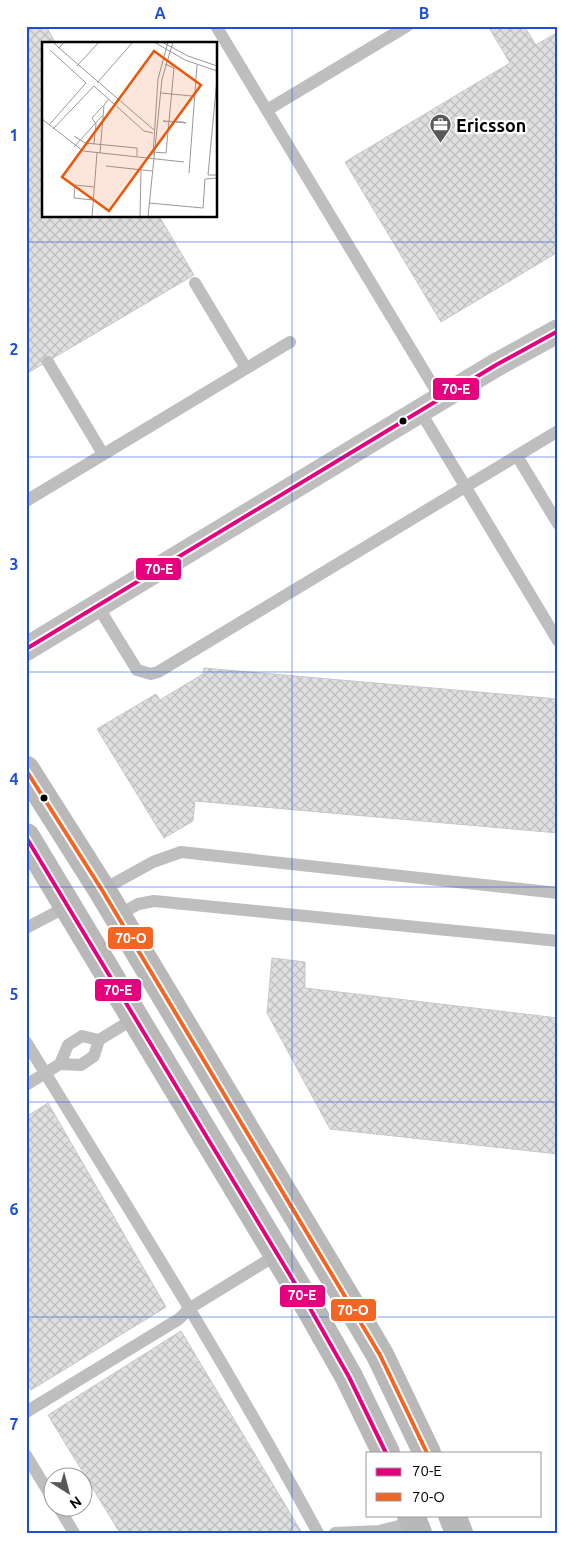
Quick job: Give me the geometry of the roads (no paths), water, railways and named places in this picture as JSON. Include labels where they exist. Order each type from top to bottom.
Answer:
[{"type":"street","points":[[26,649],[420,411],[558,331]]},
{"type":"street","points":[[26,770],[102,890],[380,1355],[427,1452]]},
{"type":"street","points":[[26,837],[278,1254],[339,1359],[386,1452]]},
{"type":"street","points":[[452,1516],[459,1533]]},
{"type":"lane","points":[[216,26],[441,399]]},
{"type":"lane","points":[[267,110],[407,26]]},
{"type":"lane","points":[[195,283],[246,368]]},
{"type":"lane","points":[[26,501],[290,342]]},
{"type":"lane","points":[[48,362],[103,454]]},
{"type":"lane","points":[[420,411],[558,640]]},
{"type":"lane","points":[[97,605],[133,664],[138,670],[151,674],[166,667],[558,431]]},
{"type":"lane","points":[[516,456],[558,524]]},
{"type":"lane","points":[[102,890],[153,862],[187,852],[558,893]]},
{"type":"lane","points":[[117,916],[138,904],[154,901],[558,941]]},
{"type":"lane","points":[[26,928],[68,906]]},
{"type":"lane","points":[[60,1064],[81,1065],[94,1056],[99,1040],[136,1018]]},
{"type":"lane","points":[[26,1084],[60,1064],[68,1045],[82,1036],[99,1040]]},
{"type":"lane","points":[[26,1042],[190,1308],[269,1443],[318,1533]]},
{"type":"lane","points":[[26,1412],[179,1319],[190,1308],[278,1254]]},
{"type":"lane","points":[[26,1455],[42,1481]]},
{"type":"lane","points":[[64,1516],[74,1533]]},
{"type":"lane","points":[[335,1533],[379,1531],[415,1523]]},
{"type":"place","name":"Ericsson","points":[[440,144]]}]
